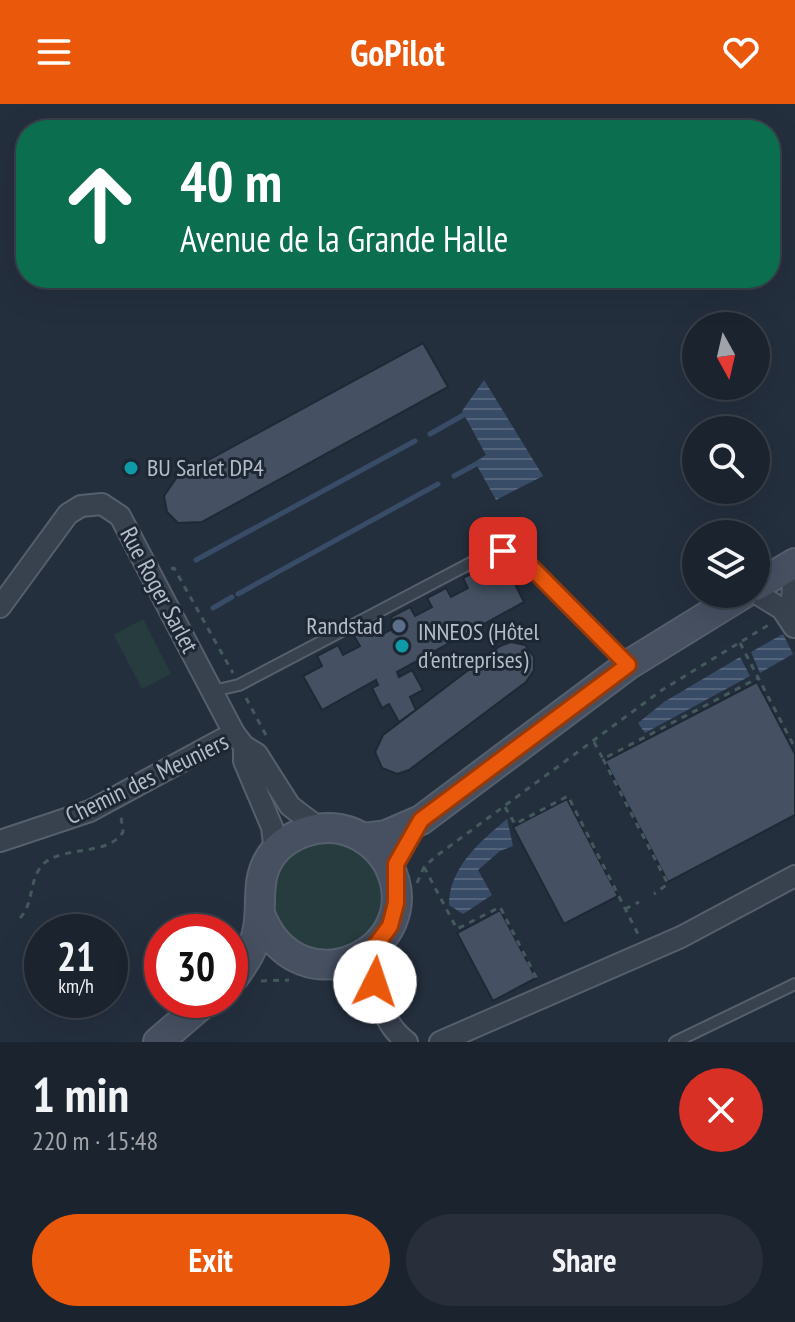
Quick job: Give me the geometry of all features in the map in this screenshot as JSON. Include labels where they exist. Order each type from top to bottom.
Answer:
[{"type":"street","name":"Rue Roger Sarlet","points":[[0,607],[68,514],[81,506],[102,504],[120,516],[239,740]]},
{"type":"street","points":[[770,578],[795,563]]},
{"type":"street","points":[[790,623],[795,563]]},
{"type":"street","points":[[770,602],[782,609],[790,623]]},
{"type":"street","points":[[363,838],[386,835],[421,820],[628,665],[720,608]]},
{"type":"street","name":"Chemin des Meuniers","points":[[0,841],[90,811],[239,740]]},
{"type":"street","name":"Chemin des Meuniers","points":[[239,740],[257,754],[290,806],[319,828]]},
{"type":"street","name":"Chemin des Meuniers","points":[[239,740],[244,761],[272,827],[275,852]]},
{"type":"street","points":[[248,976],[273,962],[297,971],[332,965],[358,958],[376,945],[405,888],[400,854],[421,820]]},
{"type":"street","points":[[248,959],[260,914],[260,881],[275,852],[302,832],[319,828],[342,829],[363,838],[383,856],[405,888]]},
{"type":"street","points":[[440,1042],[681,937],[795,876]]},
{"type":"street","points":[[260,914],[297,971]]},
{"type":"street","points":[[376,945],[375,982],[383,1010],[392,1027],[407,1042]]},
{"type":"street","points":[[332,965],[366,991],[383,1010]]},
{"type":"street","points":[[158,1042],[186,1018]]},
{"type":"lane","points":[[213,691],[239,685],[486,555],[503,551],[524,560],[628,665]]},
{"type":"lane","points":[[675,1042],[795,984]]},
{"type":"path","points":[[405,888],[424,867],[662,690],[740,643],[790,623]]},
{"type":"path","points":[[740,643],[795,748]]},
{"type":"path","points":[[603,759],[758,678]]},
{"type":"path","points":[[594,742],[668,884],[654,894]]},
{"type":"path","points":[[505,807],[515,824],[568,796],[639,936]]},
{"type":"path","points":[[20,918],[26,911],[38,872],[46,861],[69,851],[112,844],[119,839],[123,820],[112,799]]},
{"type":"path","points":[[424,867],[457,929],[500,907],[541,985]]},
{"type":"path","points":[[625,909],[639,902]]},
{"type":"path","points":[[248,980],[276,978],[297,971]]},
{"type":"green space","points":[[143,619],[171,674],[142,689],[114,635]]},
{"type":"green space","points":[[333,842],[349,847],[372,865],[379,877],[382,904],[378,918],[357,947],[320,955],[278,929],[269,891],[276,870],[291,854],[312,845]]},
{"type":"water","points":[[484,380],[543,476],[496,500],[475,462],[486,455],[462,411]]},
{"type":"water","points":[[783,634],[793,654],[760,673],[751,652]]},
{"type":"water","points":[[740,657],[750,676],[645,733],[638,723],[664,702]]},
{"type":"water","points":[[507,819],[513,846],[500,851],[478,870],[492,895],[463,914],[449,905],[454,879],[468,856]]},
{"type":"building","points":[[423,343],[448,387],[202,522],[178,523],[167,512],[164,496],[177,477]]},
{"type":"building","name":"INNEOS (Hôtel d'entreprises)","points":[[482,568],[488,578],[507,568],[524,602],[397,672],[399,677],[412,670],[423,690],[410,697],[416,710],[399,722],[389,704],[382,708],[372,688],[378,685],[376,680],[322,710],[303,676],[322,666],[317,656],[338,645],[343,655],[360,646],[354,636],[374,626],[379,636],[396,627],[391,617],[410,607],[415,616],[432,607],[427,598],[446,588],[451,597],[468,588],[463,578]]},
{"type":"building","name":"INNEOS (Hôtel d'entreprises)","points":[[511,642],[525,645],[534,657],[534,670],[526,682],[409,770],[397,774],[382,768],[375,752],[383,735],[500,646]]},
{"type":"building","points":[[757,682],[795,754],[795,815],[668,882],[605,761]]},
{"type":"building","points":[[567,799],[618,896],[564,924],[513,827]]},
{"type":"building","points":[[500,910],[536,978],[493,1001],[457,933]]},
{"type":"waterway","points":[[430,434],[467,413]]},
{"type":"waterway","points":[[196,560],[415,441]]},
{"type":"waterway","points":[[454,476],[480,462]]},
{"type":"waterway","points":[[238,594],[438,484]]},
{"type":"waterway","points":[[213,608],[232,597]]},
{"type":"place","name":"BU Sarlet DP4","points":[[131,468]]},
{"type":"place","name":"Randstad","points":[[399,626]]},
{"type":"place","name":"INNEOS (Hôtel d'entreprises)","points":[[402,646]]},
{"type":"route","points":[[375,982],[376,945],[390,926],[396,903],[396,864],[421,820],[628,665],[524,560],[503,551]]}]
